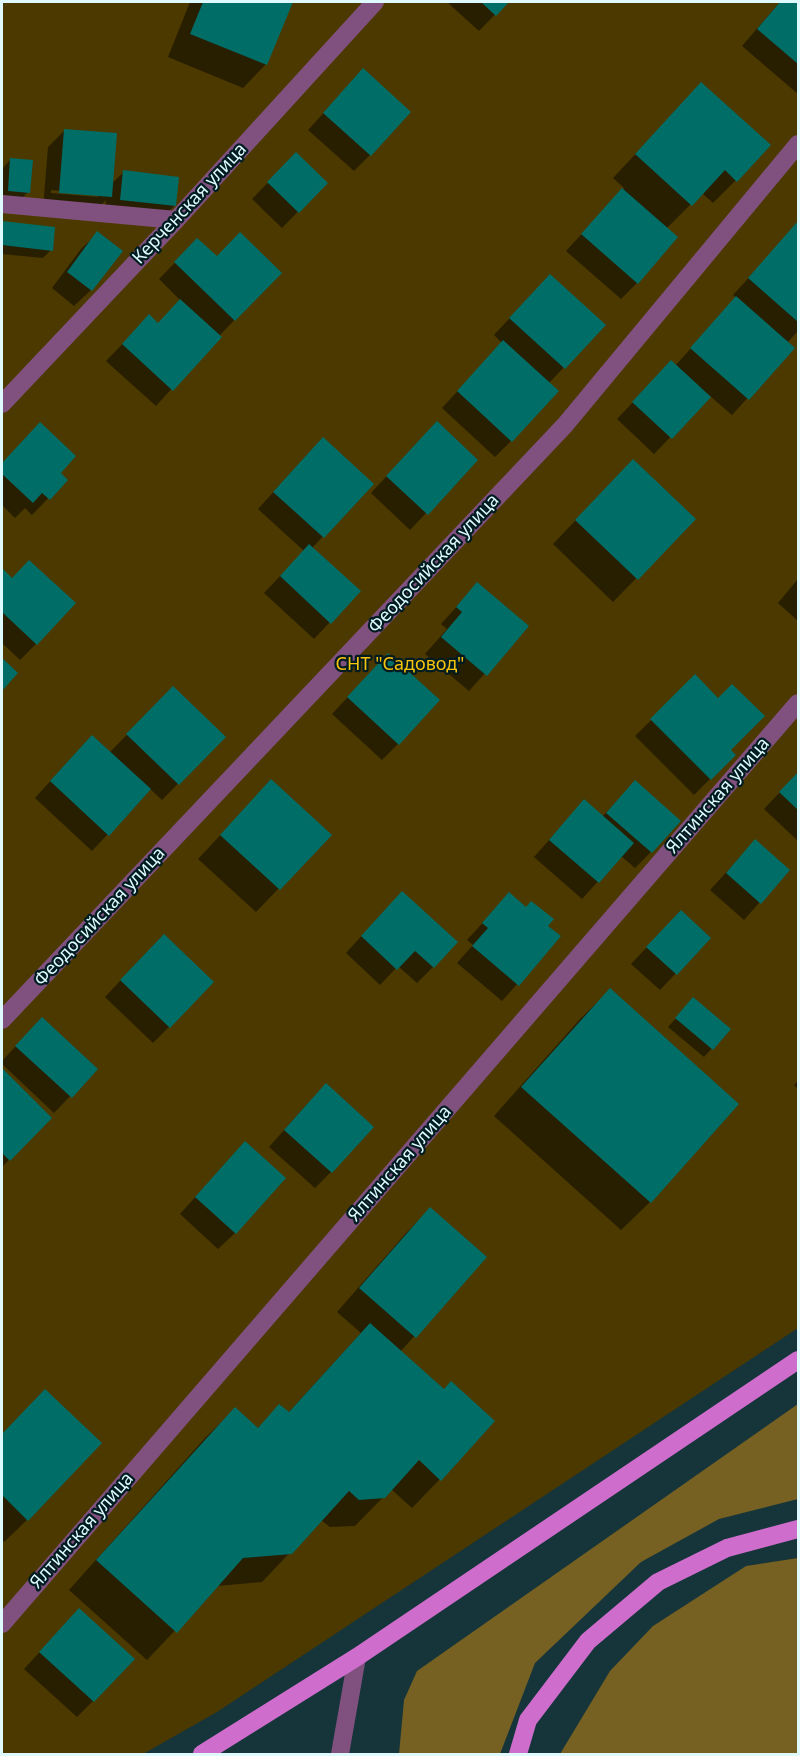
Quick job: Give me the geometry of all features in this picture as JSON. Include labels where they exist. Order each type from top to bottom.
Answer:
[{"type":"main road","points":[[202,1755],[357,1657],[798,1360]]},
{"type":"main road","points":[[518,1755],[528,1720],[588,1641],[658,1582],[727,1548],[798,1529]]},
{"type":"street","name":"Керченская улица","points":[[2,404],[176,220],[375,2]]},
{"type":"street","name":"Феодосийская улица","points":[[2,1020],[565,425],[798,144]]},
{"type":"street","points":[[2,204],[176,220]]},
{"type":"street","name":"Ялтинская улица","points":[[2,1624],[798,704]]},
{"type":"street","points":[[340,1755],[357,1657]]},
{"type":"green space","name":"СНТ \"Садовод\"","points":[[2,2],[798,2],[798,1328],[217,1712],[143,1754],[2,1754]]},
{"type":"shaded area","points":[[798,1404],[798,1499],[719,1519],[641,1562],[535,1663],[500,1754],[399,1754],[404,1700],[417,1671]]},
{"type":"shaded area","points":[[798,1558],[798,1754],[560,1754],[610,1671],[653,1626],[746,1566]]},
{"type":"building","points":[[203,2],[293,2],[267,65],[190,34]]},
{"type":"building","points":[[481,2],[509,2],[496,16]]},
{"type":"building","points":[[780,2],[798,2],[798,64],[757,29]]},
{"type":"building","points":[[363,68],[411,112],[371,156],[323,113]]},
{"type":"building","points":[[701,82],[771,145],[737,182],[725,170],[692,206],[635,154]]},
{"type":"building","points":[[64,129],[117,133],[112,197],[59,193]]},
{"type":"building","points":[[296,152],[328,183],[299,213],[267,182]]},
{"type":"building","points":[[10,158],[33,160],[30,193],[8,191]]},
{"type":"building","points":[[123,170],[179,177],[176,206],[120,200]]},
{"type":"building","points":[[622,188],[678,237],[638,284],[581,234]]},
{"type":"building","points":[[2,221],[55,227],[53,251],[2,245]]},
{"type":"building","points":[[798,221],[798,322],[748,278]]},
{"type":"building","points":[[97,231],[123,251],[92,291],[67,272]]},
{"type":"building","points":[[240,232],[282,273],[235,321],[174,262],[197,238],[217,256]]},
{"type":"building","points":[[550,274],[606,325],[565,369],[509,318]]},
{"type":"building","points":[[736,296],[795,348],[749,400],[690,348]]},
{"type":"building","points":[[180,299],[222,337],[173,391],[122,344],[149,314],[158,323]]},
{"type":"building","points":[[503,340],[559,391],[512,442],[457,391]]},
{"type":"building","points":[[671,360],[711,397],[672,439],[632,402]]},
{"type":"building","points":[[437,421],[478,460],[428,515],[386,476]]},
{"type":"building","points":[[40,422],[76,456],[61,473],[68,480],[50,500],[42,493],[33,503],[2,474],[2,463]]},
{"type":"building","points":[[323,437],[374,484],[324,538],[273,492]]},
{"type":"building","points":[[633,459],[696,519],[638,580],[575,520]]},
{"type":"building","points":[[309,544],[361,591],[331,624],[280,576]]},
{"type":"building","points":[[29,560],[76,603],[37,645],[2,612],[2,568],[12,578]]},
{"type":"building","points":[[477,582],[529,626],[487,676],[441,637],[462,612],[456,607]]},
{"type":"building","points":[[388,653],[440,700],[399,745],[347,697]]},
{"type":"building","points":[[2,658],[18,673],[2,691]]},
{"type":"building","points":[[695,674],[718,698],[732,684],[765,716],[731,750],[736,755],[711,780],[650,719]]},
{"type":"building","points":[[173,686],[226,737],[179,785],[126,734]]},
{"type":"building","points":[[92,735],[151,789],[109,836],[50,781]]},
{"type":"building","points":[[798,772],[798,810],[779,792]]},
{"type":"building","points":[[271,779],[332,835],[280,890],[220,835]]},
{"type":"building","points":[[635,780],[681,821],[652,853],[606,813]]},
{"type":"building","points":[[584,799],[634,843],[599,883],[549,840]]},
{"type":"building","points":[[755,839],[790,870],[761,904],[726,873]]},
{"type":"building","points":[[402,891],[458,942],[434,968],[415,951],[397,970],[361,936]]},
{"type":"building","points":[[509,892],[526,907],[531,901],[554,919],[548,926],[561,936],[519,986],[472,946],[488,928],[482,923]]},
{"type":"building","points":[[681,910],[711,938],[677,975],[646,947]]},
{"type":"building","points":[[164,934],[214,982],[170,1028],[120,980]]},
{"type":"building","points":[[610,988],[739,1104],[651,1203],[521,1087]]},
{"type":"building","points":[[693,997],[731,1029],[713,1050],[675,1018]]},
{"type":"building","points":[[42,1017],[98,1069],[72,1098],[15,1046]]},
{"type":"building","points":[[2,1068],[52,1118],[10,1161],[2,1153]]},
{"type":"building","points":[[326,1083],[374,1127],[332,1173],[284,1130]]},
{"type":"building","points":[[245,1141],[286,1178],[236,1234],[195,1197]]},
{"type":"building","points":[[430,1207],[487,1257],[416,1338],[359,1288]]},
{"type":"building","points":[[370,1323],[444,1389],[451,1381],[495,1421],[441,1481],[419,1460],[385,1498],[359,1500],[349,1491],[292,1554],[243,1558],[177,1633],[96,1560],[235,1407],[258,1428],[279,1404],[289,1412]]},
{"type":"building","points":[[45,1389],[102,1443],[28,1521],[2,1495],[2,1434]]},
{"type":"building","points":[[79,1608],[135,1659],[94,1702],[39,1652]]}]
